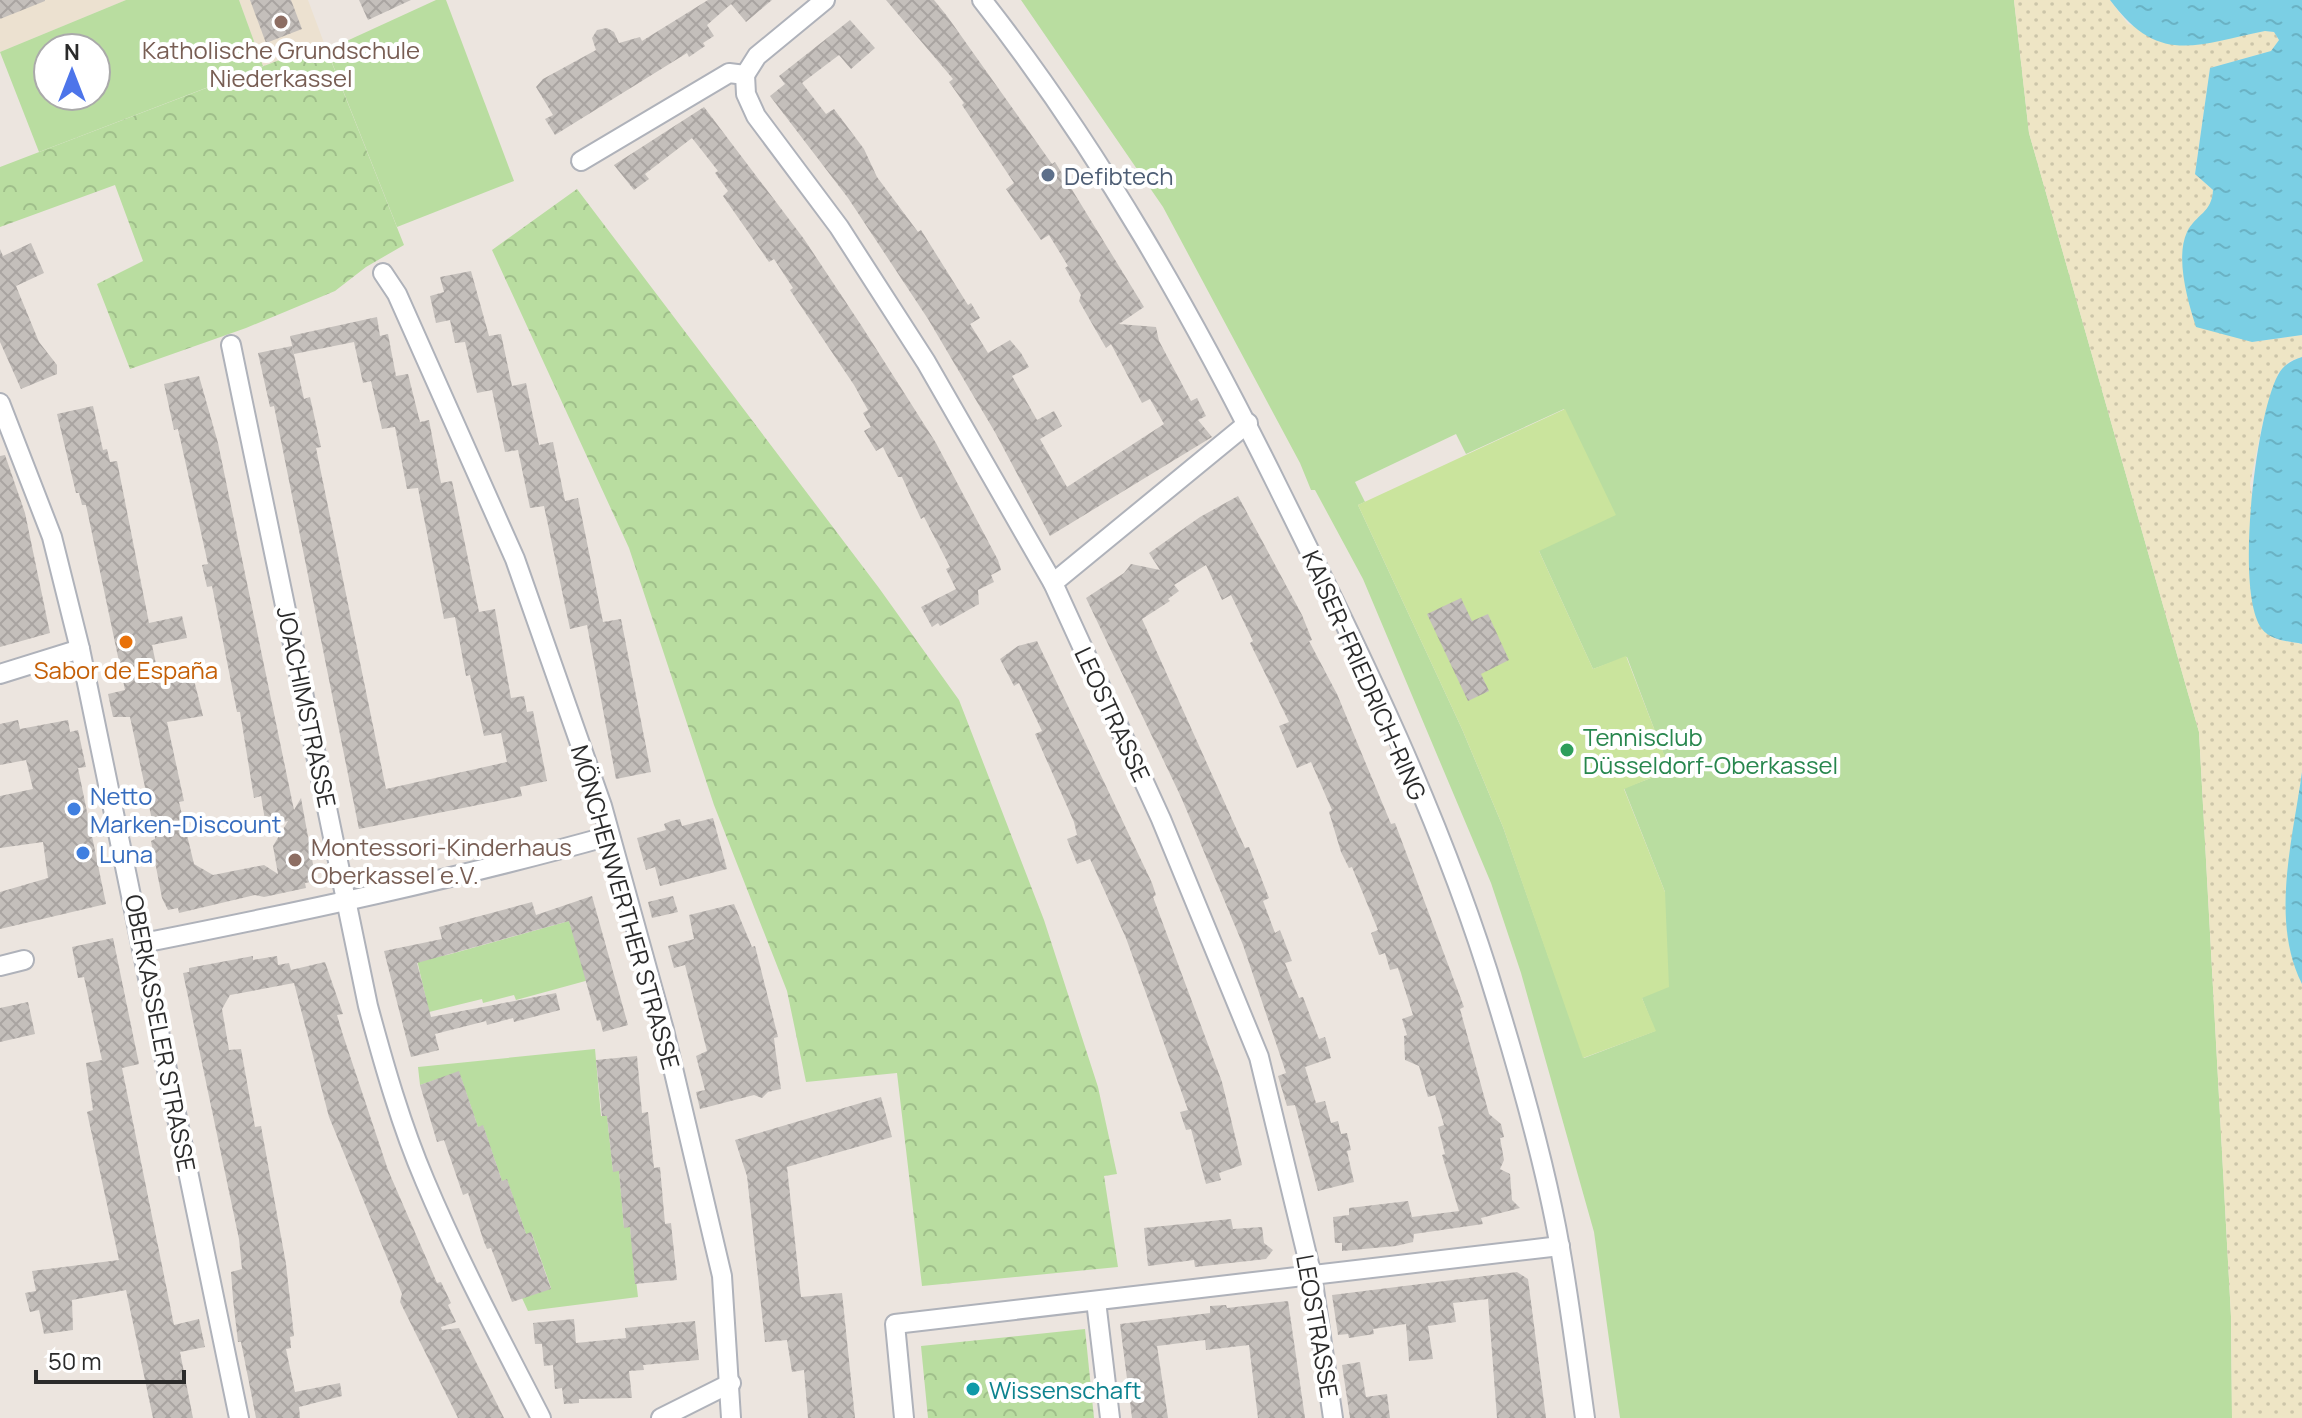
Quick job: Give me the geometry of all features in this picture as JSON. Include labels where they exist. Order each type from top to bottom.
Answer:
[{"type":"street","points":[[581,161],[729,73],[745,75],[757,56],[825,0]]},
{"type":"street","name":"KAISER-FRIEDRICH-RING","points":[[982,0],[1026,56],[1139,227],[1248,423],[1374,686],[1466,911],[1496,997],[1560,1246],[1585,1418]]},
{"type":"street","name":"LEOSTRASSE","points":[[745,75],[746,94],[756,116],[839,227],[926,362],[1053,583],[1161,819],[1259,1057],[1312,1276],[1333,1418]]},
{"type":"street","name":"MÖNCHENWERTHER STRASSE","points":[[383,273],[397,294],[515,559],[609,836],[664,1030],[722,1276],[731,1418]]},
{"type":"street","name":"JOACHIMSTRASSE","points":[[231,345],[368,1006],[423,1179],[459,1258],[541,1418]]},
{"type":"street","name":"OBERKASSELER STRASSE","points":[[0,403],[52,537],[80,649],[239,1418]]},
{"type":"street","points":[[1053,583],[1248,423]]},
{"type":"street","points":[[0,674],[80,649]]},
{"type":"street","points":[[143,943],[349,903],[479,872],[609,836]]},
{"type":"street","points":[[0,966],[24,960]]},
{"type":"street","points":[[904,1418],[895,1324],[1560,1246]]},
{"type":"street","points":[[1096,1301],[1110,1418]]},
{"type":"street","points":[[661,1418],[731,1383]]},
{"type":"shaded area","name":"Katholische Grundschule Niederkassel","points":[[0,0],[126,0],[48,32],[32,32],[32,39],[0,52]]},
{"type":"shaded area","name":"Katholische Grundschule Niederkassel","points":[[239,0],[308,0],[324,43],[263,66]]},
{"type":"green space","points":[[126,0],[239,0],[263,66],[39,152],[0,52],[32,39],[32,112],[112,112],[112,32],[48,32]]},
{"type":"green space","points":[[436,0],[446,0],[514,181],[397,227],[327,50]]},
{"type":"green space","points":[[1021,0],[2014,0],[2029,133],[2199,732],[2231,1316],[2232,1418],[1620,1418],[1594,1232],[1521,973],[1491,883],[1363,579],[1315,490],[1311,490],[1300,463],[1163,207]],"holes":[[[1564,409],[1539,551],[1593,669],[1627,657],[1670,771],[1624,788],[1665,892],[1642,998],[1655,1031],[1584,1058],[1503,827],[1462,729],[1358,505],[1365,502],[1355,482],[1456,434],[1466,454]]]},
{"type":"green space","points":[[324,43],[404,245],[366,267],[335,291],[246,328],[130,369],[97,284],[143,261],[115,185],[0,227],[0,167]]},
{"type":"green space","points":[[577,189],[879,588],[959,700],[1044,920],[1098,1087],[1117,1174],[1104,1176],[1118,1267],[922,1286],[897,1073],[806,1082],[787,991],[714,805],[629,548],[492,250]]},
{"type":"green space","name":"Tennisclub Düsseldorf-Oberkassel","points":[[1565,409],[1616,515],[1539,551],[1593,669],[1626,656],[1670,770],[1624,789],[1665,892],[1669,987],[1642,998],[1656,1031],[1583,1058],[1503,827],[1462,729],[1358,505]]},
{"type":"green space","points":[[569,921],[589,980],[516,1000],[514,995],[483,1003],[482,999],[429,1012],[417,960],[447,955]]},
{"type":"green space","points":[[595,1049],[601,1116],[607,1116],[613,1171],[619,1171],[624,1227],[630,1227],[638,1297],[528,1311],[522,1298],[551,1288],[532,1234],[526,1234],[507,1180],[502,1181],[483,1126],[478,1127],[459,1072],[420,1085],[418,1067]]},
{"type":"green space","points":[[1085,1329],[1094,1418],[928,1418],[921,1346]]},
{"type":"sand","points":[[2014,0],[2110,0],[2128,24],[2193,45],[2265,31],[2274,32],[2279,40],[2272,51],[2210,68],[2195,174],[2213,190],[2212,205],[2202,217],[2252,342],[2302,335],[2302,357],[2290,361],[2278,374],[2263,421],[2250,484],[2275,639],[2302,644],[2302,771],[2286,889],[2302,984],[2302,1418],[2232,1418],[2231,1316],[2199,732],[2029,133]]},
{"type":"water","points":[[2110,0],[2302,0],[2302,335],[2252,342],[2196,327],[2182,267],[2187,232],[2207,209],[2212,198],[2213,190],[2195,174],[2210,68],[2271,51],[2279,40],[2274,32],[2265,31],[2198,45],[2162,43],[2145,35],[2128,21]]},
{"type":"water","points":[[2302,357],[2302,644],[2275,638],[2262,629],[2254,609],[2249,543],[2256,463],[2270,396],[2282,368]]},
{"type":"water","points":[[2302,772],[2302,984],[2292,960],[2286,907],[2290,851]]},
{"type":"building","points":[[0,0],[45,0],[45,1],[0,19]]},
{"type":"building","points":[[250,0],[291,0],[302,29],[266,43]]},
{"type":"building","points":[[359,0],[411,0],[368,20]]},
{"type":"building","points":[[708,0],[772,0],[746,22],[731,4],[707,25],[714,36],[703,43],[705,46],[689,57],[687,53],[555,135],[545,119],[553,115],[536,87],[543,79],[596,50],[592,38],[597,30],[607,28],[614,32],[619,43],[640,37],[642,41]]},
{"type":"building","points":[[886,0],[934,0],[947,16],[1052,164],[1055,162],[1144,307],[1119,324],[1156,327],[1159,341],[1191,401],[1197,398],[1206,416],[1198,420],[1212,437],[1050,536],[996,434],[928,319],[848,198],[770,96],[785,84],[779,76],[850,20],[875,48],[851,69],[839,55],[802,83],[826,114],[834,109],[864,149],[877,177],[918,232],[921,230],[968,305],[971,303],[980,318],[970,324],[988,353],[1010,340],[1021,353],[1029,367],[1012,376],[1037,420],[1054,411],[1062,426],[1040,439],[1067,487],[1164,424],[1150,399],[1142,403],[1111,344],[1106,348],[1079,301],[1081,295],[1065,268],[1068,266],[1049,235],[1041,240],[1006,189],[1014,183],[962,105],[964,103],[949,82],[953,79]]},
{"type":"building","points":[[704,107],[804,239],[861,325],[936,443],[998,560],[1001,570],[991,575],[994,582],[978,590],[979,604],[940,626],[938,623],[932,627],[921,607],[956,589],[946,569],[950,567],[924,517],[921,519],[902,477],[898,477],[883,447],[876,451],[864,431],[871,427],[863,413],[868,410],[854,385],[790,290],[793,288],[774,259],[769,262],[723,196],[728,191],[715,173],[718,171],[692,138],[645,174],[649,179],[634,190],[614,165]]},
{"type":"building","points":[[31,243],[44,273],[16,286],[39,342],[57,365],[57,374],[21,389],[0,342],[0,249],[3,256]]},
{"type":"building","points":[[471,271],[489,336],[501,334],[512,386],[526,383],[539,445],[553,442],[565,501],[578,498],[603,622],[621,619],[651,772],[616,779],[587,625],[570,629],[544,506],[530,508],[518,450],[505,452],[492,390],[477,393],[465,342],[455,343],[450,320],[436,323],[430,296],[444,292],[440,277]]},
{"type":"building","points":[[377,317],[380,336],[388,334],[396,376],[408,374],[420,422],[429,420],[441,483],[452,481],[479,612],[495,609],[511,698],[524,696],[527,712],[533,711],[547,781],[520,787],[522,796],[359,829],[274,406],[270,407],[258,353],[292,346],[304,399],[310,397],[321,447],[316,448],[386,789],[507,762],[501,733],[484,736],[470,675],[466,676],[455,617],[444,619],[418,488],[407,489],[395,427],[382,429],[371,381],[363,383],[354,342],[294,354],[290,336]]},
{"type":"building","points":[[199,376],[218,443],[294,810],[301,798],[316,881],[305,883],[306,888],[264,897],[255,895],[179,913],[178,908],[168,910],[162,898],[151,841],[155,839],[155,834],[130,717],[113,717],[108,694],[125,690],[86,505],[82,505],[79,493],[76,493],[57,414],[93,406],[103,450],[107,449],[110,462],[117,461],[149,623],[182,616],[187,638],[152,645],[160,683],[193,676],[203,716],[167,722],[184,801],[179,802],[194,864],[213,875],[264,865],[278,874],[273,846],[288,821],[266,826],[261,796],[254,798],[240,712],[237,712],[212,586],[207,587],[202,565],[208,564],[178,429],[174,430],[164,384]]},
{"type":"building","points":[[5,455],[25,513],[50,633],[0,647],[0,456]]},
{"type":"building","points":[[1238,496],[1302,615],[1312,640],[1309,641],[1337,694],[1391,824],[1395,823],[1464,1007],[1460,1009],[1489,1114],[1501,1124],[1504,1137],[1500,1138],[1504,1160],[1500,1169],[1510,1174],[1512,1200],[1520,1208],[1481,1218],[1483,1224],[1414,1234],[1413,1242],[1396,1246],[1342,1251],[1342,1243],[1335,1243],[1333,1217],[1349,1215],[1349,1208],[1408,1201],[1412,1217],[1459,1211],[1442,1155],[1445,1154],[1438,1127],[1444,1125],[1435,1095],[1428,1097],[1419,1066],[1405,1060],[1404,1036],[1407,1035],[1402,1019],[1413,1015],[1398,968],[1390,970],[1385,953],[1379,955],[1371,933],[1378,930],[1352,867],[1349,868],[1341,852],[1329,812],[1332,810],[1311,762],[1297,768],[1279,726],[1289,722],[1250,643],[1253,641],[1231,595],[1222,600],[1206,565],[1174,585],[1179,591],[1168,599],[1170,601],[1142,619],[1245,848],[1249,847],[1269,898],[1263,901],[1275,933],[1280,930],[1292,961],[1285,963],[1299,998],[1303,997],[1319,1039],[1325,1037],[1331,1058],[1305,1067],[1316,1103],[1325,1101],[1331,1123],[1338,1121],[1341,1134],[1347,1133],[1351,1150],[1347,1151],[1354,1182],[1318,1191],[1295,1105],[1287,1106],[1278,1076],[1286,1073],[1243,945],[1181,797],[1086,598],[1124,573],[1131,564],[1160,570],[1149,553],[1200,517]]},
{"type":"building","points":[[1461,598],[1472,621],[1488,614],[1509,660],[1481,674],[1489,691],[1468,701],[1427,614]]},
{"type":"building","points":[[1037,641],[1152,883],[1156,895],[1153,897],[1222,1082],[1242,1165],[1219,1173],[1221,1180],[1206,1184],[1191,1129],[1186,1130],[1180,1112],[1188,1110],[1126,938],[1090,859],[1077,864],[1067,839],[1077,835],[1074,822],[1035,734],[1042,731],[1019,683],[1014,686],[1000,659],[1018,646]]},
{"type":"building","points":[[18,720],[20,729],[68,720],[70,732],[78,730],[86,767],[78,768],[106,904],[0,929],[0,892],[48,878],[43,842],[0,848],[0,796],[33,789],[26,760],[0,765],[0,724]]},
{"type":"building","points":[[713,818],[727,869],[660,886],[655,867],[646,870],[637,838],[666,830],[664,824],[671,821],[680,819],[682,826]]},
{"type":"building","points":[[592,896],[628,1025],[603,1032],[600,1020],[597,1021],[569,921],[417,963],[431,1017],[556,993],[560,1010],[514,1022],[513,1018],[487,1025],[486,1021],[435,1034],[439,1050],[411,1057],[384,951],[442,939],[439,927],[532,902],[536,915]]},
{"type":"building","points":[[673,896],[678,912],[652,918],[648,902]]},
{"type":"building","points":[[734,904],[752,947],[755,946],[778,1037],[774,1038],[781,1089],[768,1092],[762,1098],[754,1095],[700,1109],[696,1092],[705,1090],[696,1056],[707,1051],[685,965],[674,968],[668,946],[694,939],[689,915]]},
{"type":"building","points":[[113,938],[139,1064],[122,1068],[174,1325],[199,1319],[205,1347],[180,1352],[193,1418],[153,1418],[126,1290],[72,1300],[73,1330],[44,1334],[39,1310],[30,1312],[25,1293],[36,1291],[32,1271],[119,1260],[87,1112],[93,1110],[86,1063],[102,1060],[84,977],[78,978],[72,947]]},
{"type":"building","points":[[253,956],[253,960],[277,956],[278,965],[289,963],[291,970],[325,962],[343,1014],[337,1015],[342,1032],[388,1170],[437,1283],[441,1282],[451,1303],[448,1305],[456,1322],[441,1327],[442,1330],[459,1328],[504,1418],[458,1418],[400,1302],[402,1294],[329,1117],[294,983],[230,995],[222,1009],[229,1050],[241,1049],[255,1127],[261,1126],[286,1264],[294,1336],[290,1337],[291,1348],[286,1349],[295,1392],[340,1383],[342,1396],[299,1407],[300,1418],[256,1418],[241,1342],[238,1342],[233,1299],[231,1272],[242,1269],[239,1239],[183,973],[189,972],[189,968]]},
{"type":"building","points":[[28,1002],[35,1034],[0,1042],[0,1008]]},
{"type":"building","points":[[637,1056],[642,1113],[648,1112],[654,1168],[660,1167],[665,1224],[671,1223],[677,1280],[635,1284],[630,1227],[624,1228],[619,1171],[613,1172],[607,1116],[602,1116],[596,1060]]},
{"type":"building","points":[[459,1071],[478,1127],[483,1125],[502,1181],[507,1179],[526,1234],[531,1232],[551,1289],[512,1302],[491,1248],[487,1249],[484,1242],[468,1193],[463,1195],[444,1140],[437,1142],[420,1085]]},
{"type":"building","points":[[881,1097],[892,1137],[787,1167],[801,1297],[842,1293],[855,1418],[808,1418],[804,1370],[792,1372],[787,1340],[765,1342],[747,1176],[735,1140]]},
{"type":"building","points":[[1231,1219],[1233,1229],[1262,1227],[1264,1243],[1273,1250],[1266,1259],[1195,1267],[1194,1260],[1148,1266],[1144,1228]]},
{"type":"building","points":[[1517,1272],[1528,1279],[1546,1418],[1497,1418],[1488,1299],[1453,1303],[1456,1322],[1428,1326],[1433,1359],[1409,1361],[1406,1324],[1373,1329],[1374,1334],[1349,1338],[1348,1334],[1338,1335],[1332,1295]]},
{"type":"building","points":[[1288,1301],[1305,1418],[1258,1418],[1249,1345],[1206,1350],[1205,1340],[1157,1346],[1168,1418],[1132,1418],[1120,1324],[1210,1313],[1210,1306],[1226,1305],[1227,1308]]},
{"type":"building","points":[[574,1319],[576,1343],[626,1338],[625,1328],[695,1321],[699,1360],[643,1365],[644,1370],[629,1371],[632,1398],[579,1399],[579,1403],[564,1404],[562,1388],[555,1389],[553,1365],[544,1366],[542,1344],[535,1344],[533,1323]]},
{"type":"building","points":[[1360,1362],[1366,1397],[1387,1394],[1390,1418],[1350,1418],[1342,1365]]},
{"type":"place","name":"Katholische Grundschule Niederkassel","points":[[281,22]]},
{"type":"place","name":"Defibtech","points":[[1048,175]]},
{"type":"place","name":"Sabor de España","points":[[126,642]]},
{"type":"place","name":"Tennisclub Düsseldorf-Oberkassel","points":[[1567,750]]},
{"type":"place","name":"Netto Marken-Discount","points":[[74,809]]},
{"type":"place","name":"Luna","points":[[83,853]]},
{"type":"place","name":"Montessori-Kinderhaus Oberkassel e.V.","points":[[295,860]]},
{"type":"place","name":"Wissenschaft","points":[[973,1389]]}]
